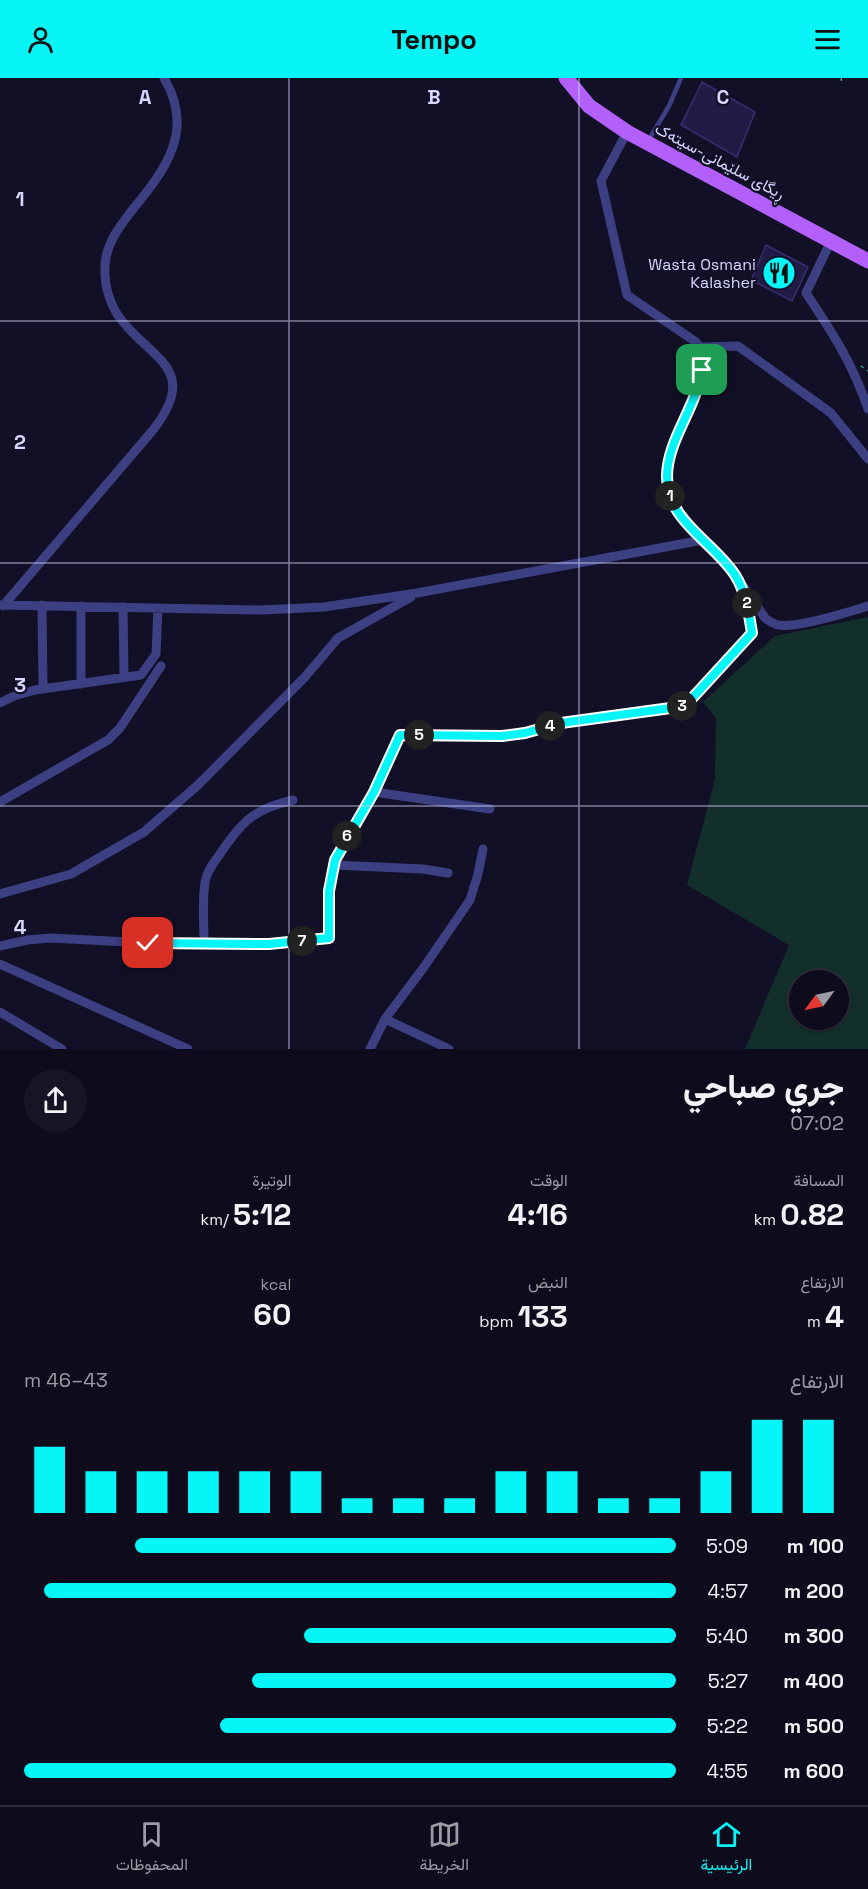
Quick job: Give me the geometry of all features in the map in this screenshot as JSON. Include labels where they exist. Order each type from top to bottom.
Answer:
[{"type":"main road","name":"ڕیگای سلێمانی-سیتەک","points":[[566,78],[589,105],[627,132],[868,261]]},
{"type":"main road","name":"ڕیگای سلێمانی-سیتەک","points":[[576,78],[594,100],[618,118],[868,253]]},
{"type":"street","points":[[2,606],[153,430],[170,404],[172,386],[168,370],[117,314],[109,297],[105,276],[106,258],[113,238],[157,178],[175,144],[178,126],[177,113],[164,78]]},
{"type":"street","points":[[627,132],[601,181],[627,295],[691,339],[701,347],[703,355],[702,370],[696,392],[677,436],[667,474],[668,489],[673,503],[681,516],[736,576],[765,618],[778,625],[835,616],[868,606]]},
{"type":"street","points":[[831,241],[806,293],[846,355],[858,379],[868,409]]},
{"type":"street","points":[[701,347],[738,346],[831,413],[868,459]]},
{"type":"street","points":[[2,606],[262,610],[324,607],[417,593],[703,540]]},
{"type":"street","points":[[0,946],[51,938],[148,943],[269,944],[329,938],[328,910],[333,865],[339,850],[374,792],[400,735],[502,736],[525,733],[561,723],[685,706],[752,633],[747,605],[736,576]]},
{"type":"street","points":[[0,894],[71,874],[144,832],[198,785],[304,678],[338,638],[417,593]]},
{"type":"street","points":[[42,605],[43,689]]},
{"type":"street","points":[[81,606],[81,684]]},
{"type":"street","points":[[123,607],[124,677]]},
{"type":"street","points":[[0,704],[14,696],[43,689],[141,675],[156,654],[158,608]]},
{"type":"street","points":[[0,802],[108,740],[120,728],[161,666]]},
{"type":"street","points":[[374,792],[490,809]]},
{"type":"street","points":[[204,943],[204,886],[209,870],[234,834],[249,818],[268,806],[293,800]]},
{"type":"street","points":[[370,1049],[385,1019],[470,900],[483,849]]},
{"type":"street","points":[[333,865],[423,869],[447,873]]},
{"type":"street","points":[[0,964],[188,1049]]},
{"type":"street","points":[[0,1012],[62,1049]]},
{"type":"street","points":[[385,1019],[449,1049]]},
{"type":"lane","points":[[651,136],[669,106],[681,78]]},
{"type":"path","points":[[841,78],[842,83]]},
{"type":"green space","points":[[868,617],[868,1049],[745,1049],[789,945],[687,885],[715,779],[716,718],[703,702],[775,636]]},
{"type":"building","points":[[702,82],[755,112],[737,157],[681,125]]},
{"type":"building","name":"Wasta Osmani Kalasher","points":[[766,245],[808,267],[792,301],[751,280]]},
{"type":"place","name":"Wasta Osmani Kalasher","points":[[779,273]]},
{"type":"route","points":[[148,943],[269,944],[329,938],[329,891],[335,860],[374,792],[400,735],[486,737],[513,735],[561,723],[685,706],[752,633],[747,605],[736,576],[681,516],[668,489],[668,465],[702,370]]}]
